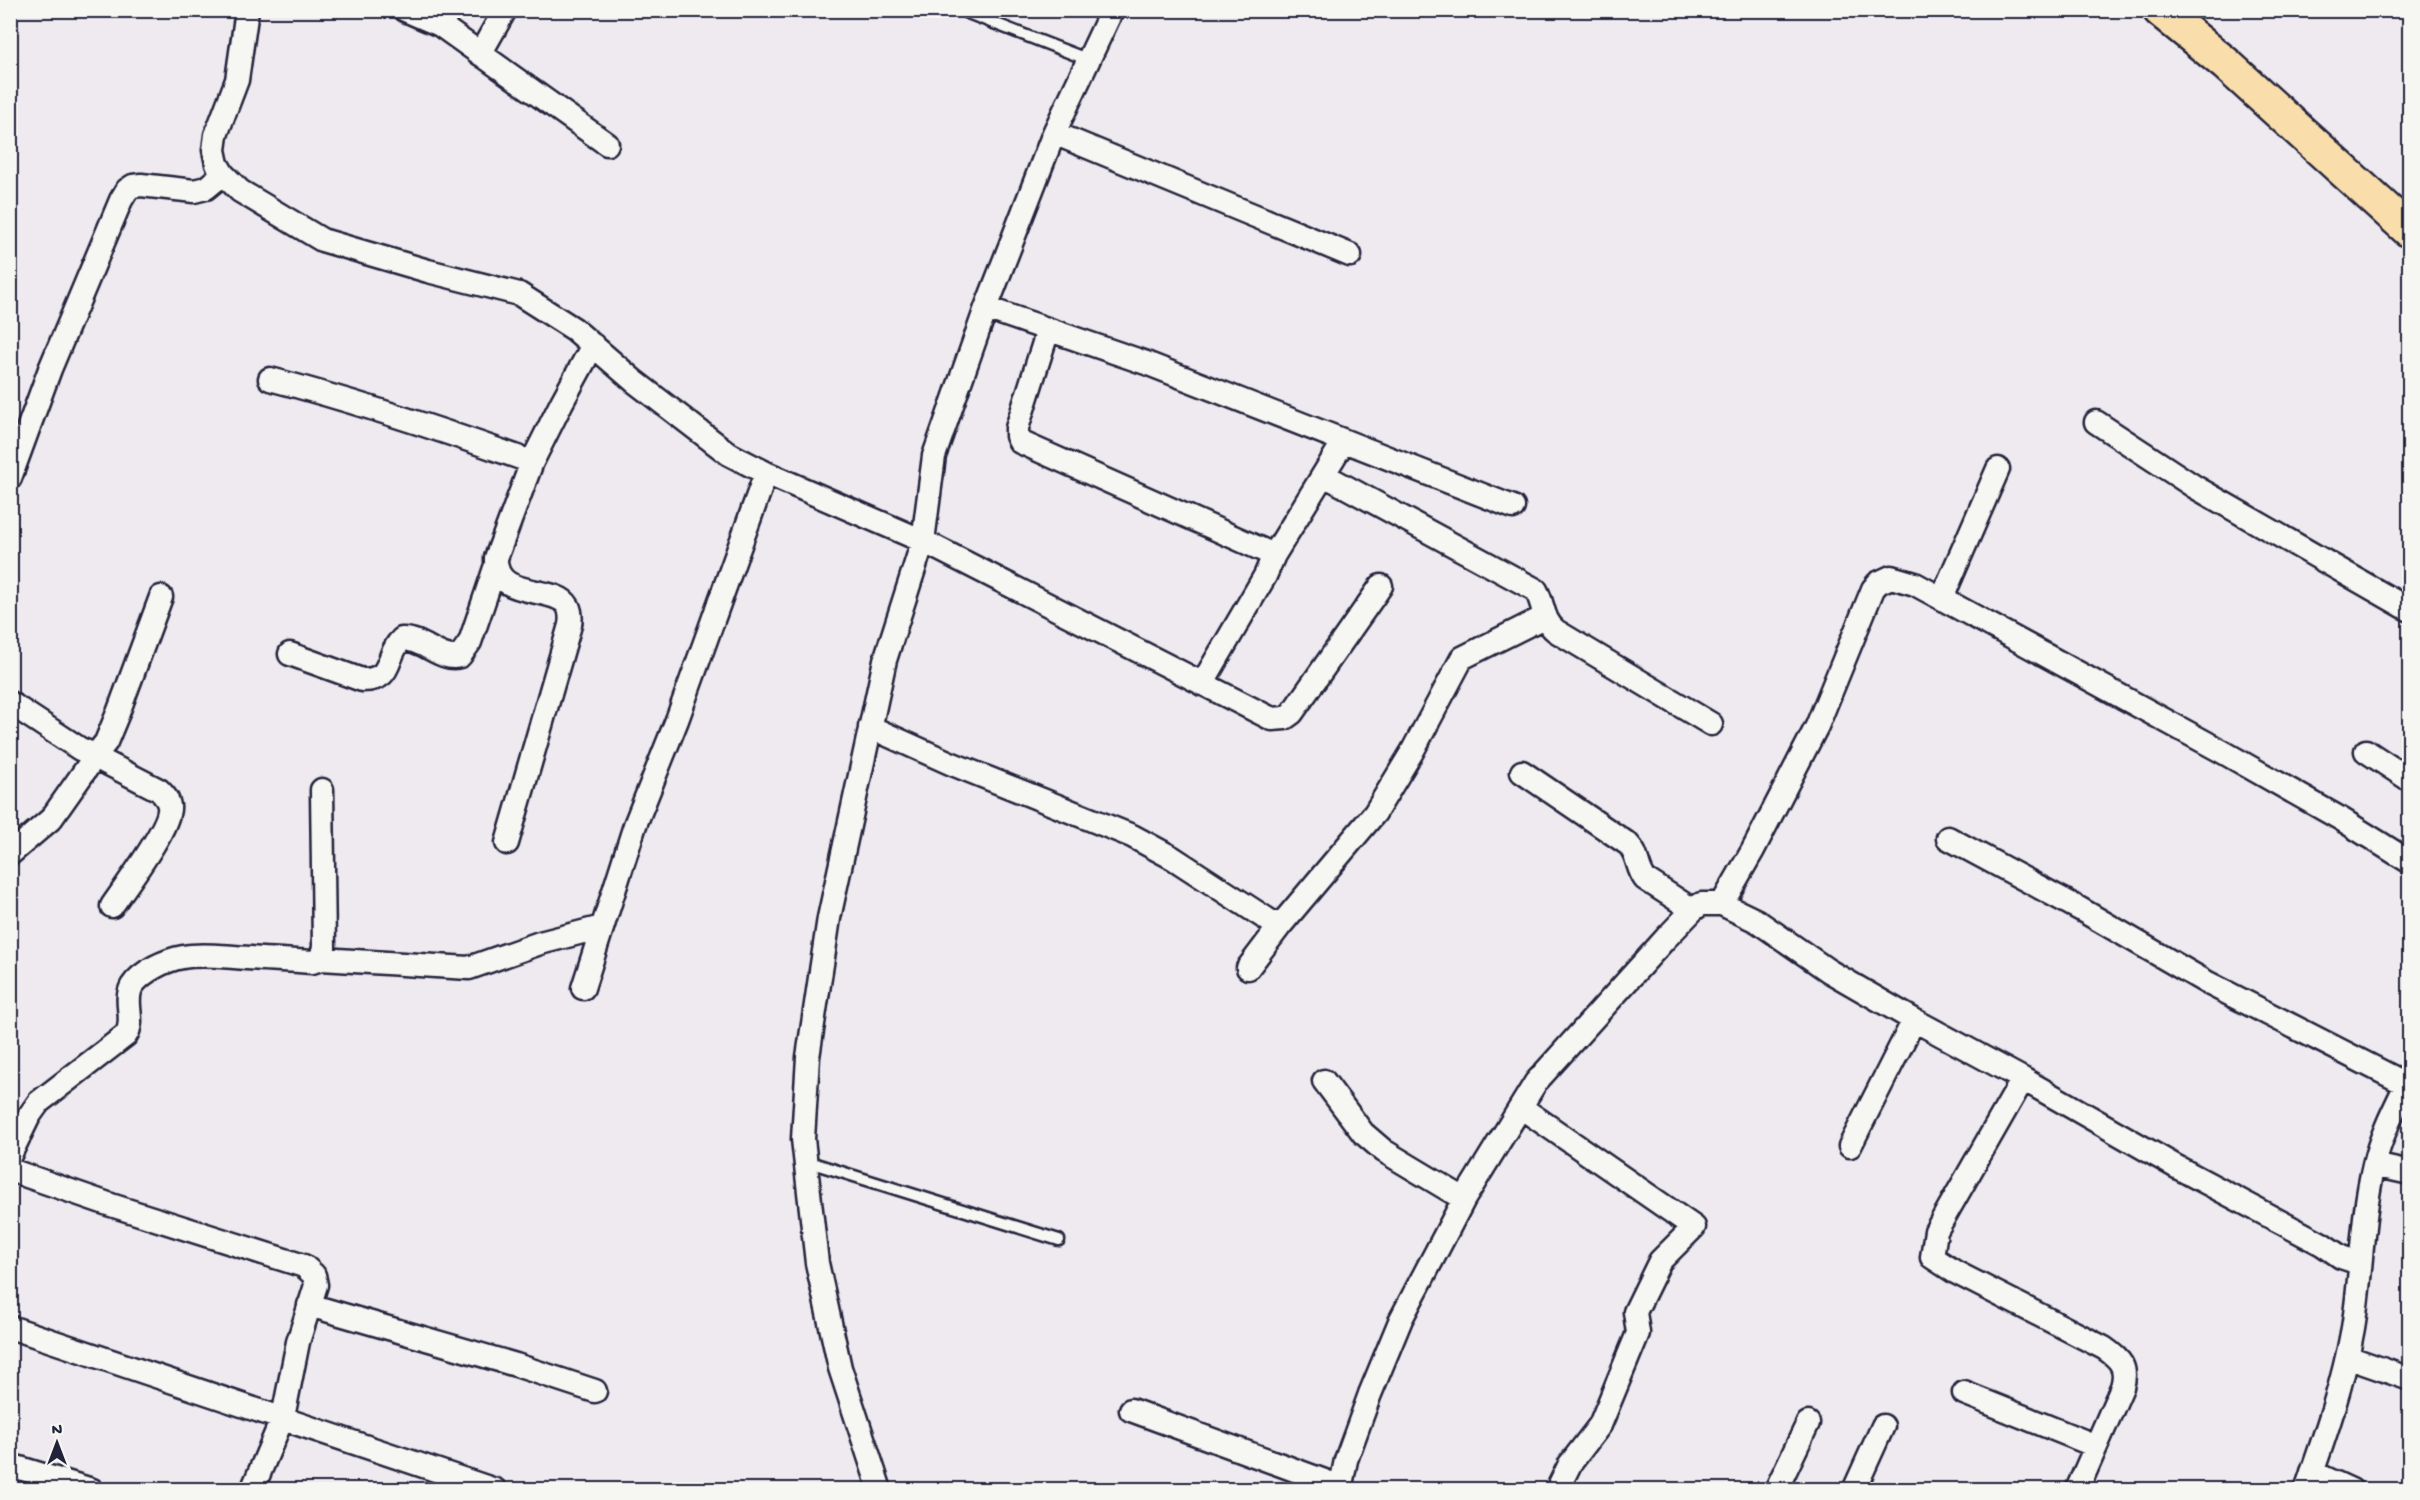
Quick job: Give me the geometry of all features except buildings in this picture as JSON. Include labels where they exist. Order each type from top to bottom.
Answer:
[{"type":"highway","points":[[2160,10],[2235,71],[2409,231]]},
{"type":"street","points":[[247,10],[237,80],[216,135],[214,150],[217,164],[223,174],[240,191],[322,240],[428,272],[519,294],[574,329],[634,381],[729,454],[766,473],[923,541],[1272,719],[1285,718],[1299,704],[1381,586]]},
{"type":"street","points":[[405,10],[440,25],[607,144]]},
{"type":"street","points":[[480,54],[505,10]]},
{"type":"street","points":[[880,1490],[840,1368],[817,1263],[803,1140],[808,1057],[829,918],[885,660],[923,541],[934,456],[986,308],[1054,134],[1112,10]]},
{"type":"street","points":[[1054,134],[1350,255]]},
{"type":"street","points":[[10,478],[50,369],[127,190],[141,185],[194,191],[206,188],[223,174]]},
{"type":"street","points":[[986,308],[1146,363],[1513,507]]},
{"type":"street","points":[[1048,330],[1017,428],[1020,442],[1274,555]]},
{"type":"street","points":[[290,654],[362,680],[380,677],[386,671],[397,644],[402,639],[417,641],[449,657],[460,656],[470,642],[495,568],[496,558],[532,462],[593,345]]},
{"type":"street","points":[[270,379],[368,406],[532,462]]},
{"type":"street","points":[[2096,422],[2195,487],[2409,610]]},
{"type":"street","points":[[1202,684],[1265,576],[1274,555],[1344,441]]},
{"type":"street","points":[[1942,598],[1998,469]]},
{"type":"street","points":[[583,988],[635,825],[685,698],[766,473]]},
{"type":"street","points":[[1324,475],[1536,590],[1549,626],[1567,639],[1635,677],[1711,724]]},
{"type":"street","points":[[495,568],[504,581],[525,590],[560,599],[567,604],[571,616],[507,843]]},
{"type":"street","points":[[1722,904],[1754,850],[1817,726],[1873,589],[1878,583],[1891,578],[1915,584],[1942,598],[2341,819],[2409,862]]},
{"type":"street","points":[[10,854],[51,819],[106,742],[160,597]]},
{"type":"street","points":[[1248,968],[1279,927],[1376,813],[1412,752],[1462,658],[1544,617]]},
{"type":"street","points":[[10,703],[80,749],[96,754],[159,790],[166,797],[169,813],[159,835],[111,906]]},
{"type":"street","points":[[870,727],[950,763],[1132,836],[1173,858],[1279,927]]},
{"type":"street","points":[[2366,751],[2409,780]]},
{"type":"street","points":[[1522,772],[1628,844],[1636,853],[1641,873],[1645,879],[1693,910]]},
{"type":"street","points":[[321,959],[324,947],[322,790]]},
{"type":"street","points":[[1948,837],[2080,909],[2215,987],[2408,1080],[2385,1131],[2374,1165],[2362,1230],[2353,1327],[2347,1357],[2338,1394],[2309,1481],[2351,1490]]},
{"type":"street","points":[[1131,1410],[1341,1488],[1346,1460],[1392,1340],[1464,1199],[1544,1073],[1693,910],[1707,903],[1722,904],[1757,921],[1829,970],[1914,1020],[2175,1166],[2322,1244],[2341,1257],[2359,1263]]},
{"type":"street","points":[[10,1155],[29,1116],[39,1102],[126,1035],[132,987],[138,980],[163,963],[185,957],[312,962],[321,959],[470,968],[540,943],[602,927]]},
{"type":"street","points":[[1850,1146],[1914,1020]]},
{"type":"street","points":[[2023,1079],[1936,1231],[1932,1257],[1955,1272],[2104,1348],[2123,1364],[2126,1375],[2122,1387],[2077,1490]]},
{"type":"street","points":[[1324,1081],[1363,1133],[1384,1151],[1464,1199]]},
{"type":"street","points":[[1522,1108],[1694,1227],[1660,1261],[1635,1312],[1638,1333],[1600,1425],[1570,1464],[1557,1490]]},
{"type":"street","points":[[2374,1165],[2409,1173]]},
{"type":"street","points":[[10,1170],[111,1205],[304,1266],[310,1270],[316,1279],[298,1342],[283,1417],[252,1490]]},
{"type":"street","points":[[309,1305],[516,1365],[595,1391]]},
{"type":"street","points":[[10,1326],[495,1490]]},
{"type":"street","points":[[2347,1357],[2409,1379]]},
{"type":"street","points":[[1964,1393],[2096,1446]]},
{"type":"street","points":[[1776,1490],[1808,1423]]},
{"type":"street","points":[[1854,1490],[1882,1426]]},
{"type":"street","points":[[10,1465],[92,1490]]},
{"type":"lane","points":[[960,10],[1089,60]]},
{"type":"lane","points":[[805,1161],[1059,1240]]}]
